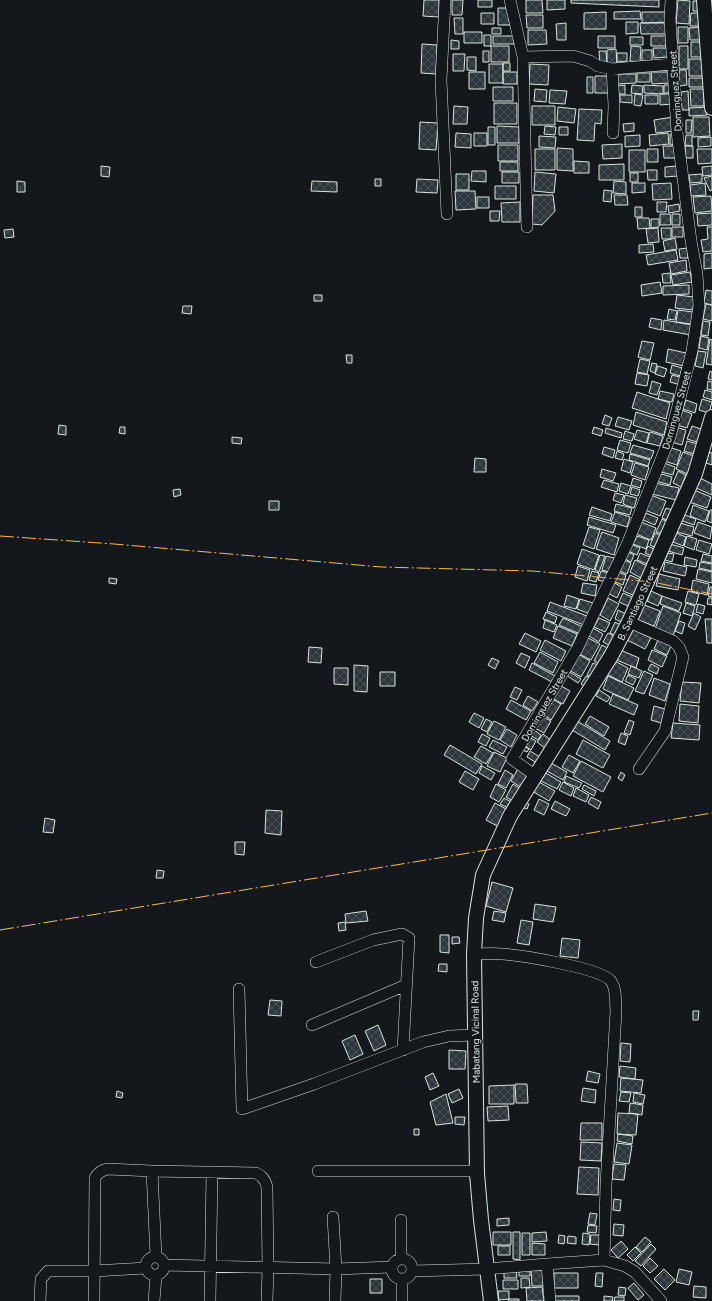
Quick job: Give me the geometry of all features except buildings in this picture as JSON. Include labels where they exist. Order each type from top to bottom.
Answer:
[{"type":"main road","points":[[704,0],[712,108]]},
{"type":"main road","name":"B. Santiago Street","points":[[536,776],[611,656],[629,622],[695,474],[712,417]]},
{"type":"main road","name":"Mabatang Vicinal Road","points":[[491,1301],[477,1171],[474,1035],[474,954],[476,918],[483,875],[510,816],[536,776]]},
{"type":"street","points":[[445,0],[441,80],[447,214]]},
{"type":"street","points":[[510,0],[523,57],[527,227]]},
{"type":"street","name":"Dominguez Street","points":[[536,776],[512,758],[577,649],[628,542],[670,437],[692,350],[698,306],[697,274],[691,241],[677,132],[670,20],[671,0]]},
{"type":"street","points":[[523,57],[573,56],[585,59],[598,66],[612,69],[673,64]]},
{"type":"street","points":[[612,69],[614,106],[613,133]]},
{"type":"street","points":[[629,622],[672,641],[679,647],[683,657],[665,731],[639,769]]},
{"type":"street","points":[[316,962],[373,940],[402,934],[409,938],[402,1050]]},
{"type":"street","points":[[474,954],[510,955],[533,958],[602,974],[610,980],[615,990],[616,1011],[606,1185],[604,1260]]},
{"type":"street","points":[[312,1025],[406,985]]},
{"type":"street","points":[[239,989],[242,1109],[314,1084],[423,1042],[449,1036],[474,1035]]},
{"type":"street","points":[[94,1301],[95,1178],[102,1170],[108,1169],[256,1172],[265,1180],[267,1187],[267,1301]]},
{"type":"street","points":[[152,1171],[160,1261],[163,1270],[156,1276],[151,1275],[147,1272],[146,1268],[148,1260],[160,1261],[212,1266],[268,1268],[336,1269],[392,1267]]},
{"type":"street","points":[[318,1171],[477,1171]]},
{"type":"street","points":[[210,1301],[212,1266],[212,1172]]},
{"type":"street","points":[[333,1217],[336,1269],[335,1301]]},
{"type":"street","points":[[401,1220],[401,1259]]},
{"type":"street","points":[[401,1259],[410,1262],[412,1271],[407,1278],[402,1279],[394,1276],[392,1267],[394,1263],[401,1259]]},
{"type":"street","points":[[412,1271],[487,1269],[604,1260],[625,1266],[635,1272],[661,1301]]},
{"type":"street","points":[[547,1264],[550,1301]]},
{"type":"street","points":[[40,1301],[41,1278],[48,1271],[94,1271],[146,1268]]},
{"type":"street","points":[[154,1301],[156,1276]]},
{"type":"street","points":[[402,1279],[402,1301]]},
{"type":"power","points":[[0,536],[114,544],[381,567],[532,571],[652,582],[712,594]]},
{"type":"power","points":[[0,930],[712,813]]}]
